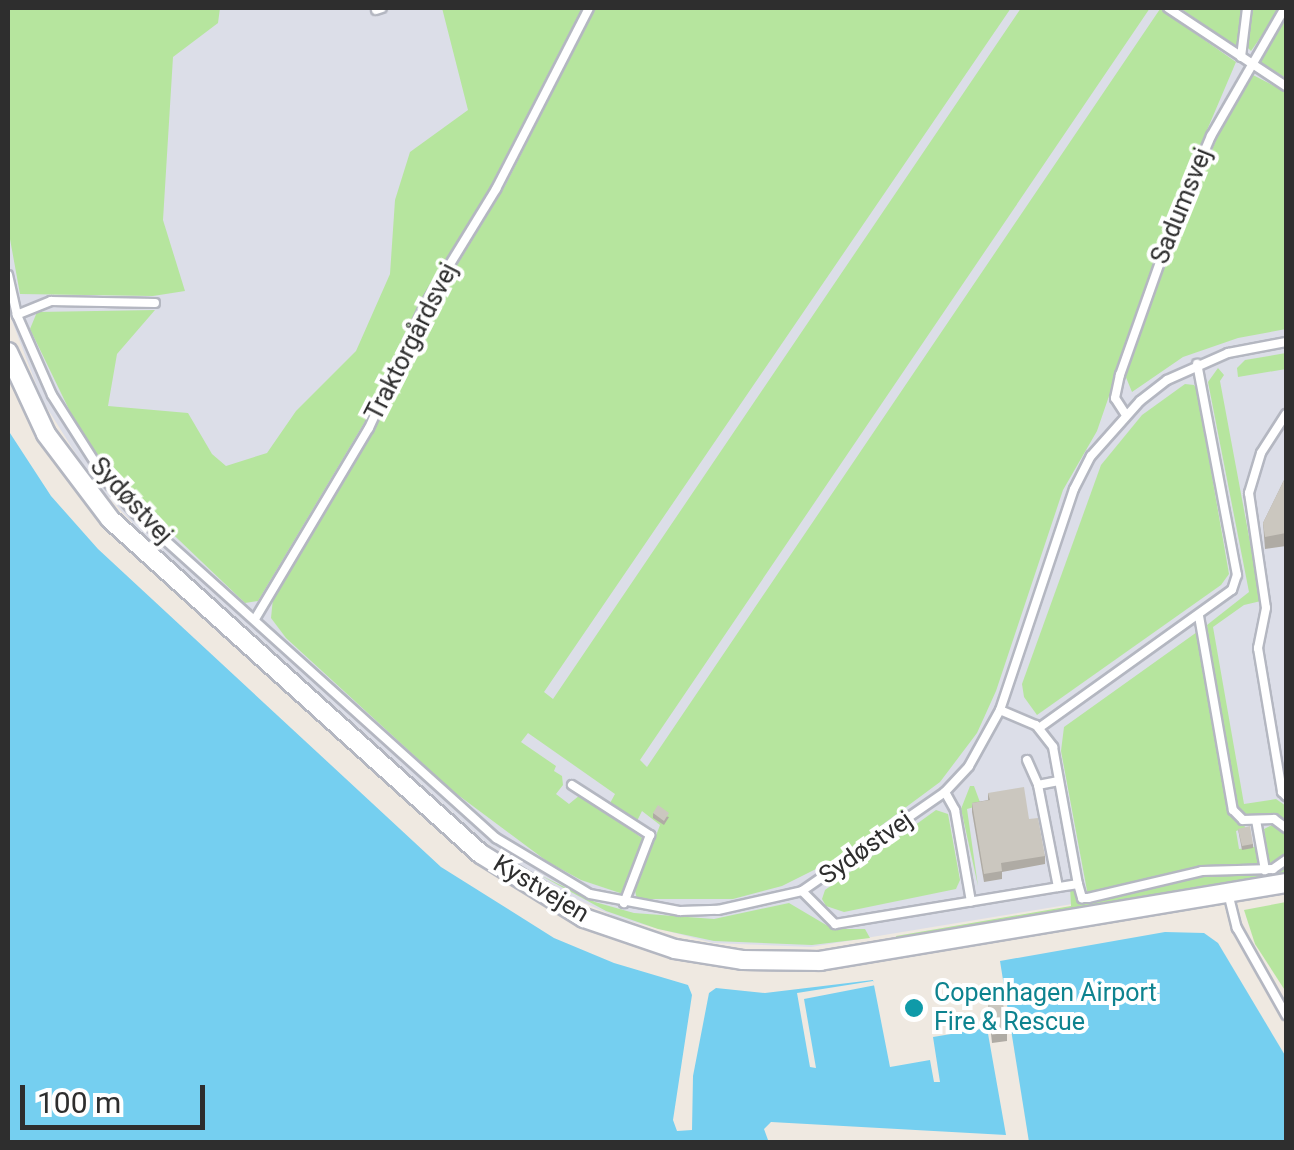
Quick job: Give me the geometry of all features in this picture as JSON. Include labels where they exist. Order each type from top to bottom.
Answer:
[{"type":"street","name":"Kystvejen","points":[[8,352],[46,434],[110,519],[482,854],[584,918],[675,949],[742,960],[820,961],[1286,883]]},
{"type":"lane","name":"Traktorgårdsvej","points":[[255,618],[369,428],[425,305],[496,189],[588,8]]},
{"type":"lane","points":[[1168,8],[1286,86]]},
{"type":"lane","points":[[1245,60],[1247,8]]},
{"type":"lane","name":"Sadumsvej","points":[[1126,415],[1115,398],[1172,224],[1245,60],[1285,8]]},
{"type":"lane","name":"Sydøstvej","points":[[8,275],[18,315],[52,394],[108,483],[135,513],[496,838],[590,894],[624,904],[680,911],[718,910],[802,891],[945,792],[969,766],[1000,710],[1074,489],[1091,456],[1126,415],[1167,380],[1197,364],[1286,342]]},
{"type":"lane","points":[[18,315],[51,302],[155,303]]},
{"type":"lane","points":[[1039,728],[1232,590],[1237,575],[1197,364]]},
{"type":"lane","points":[[1286,414],[1262,453],[1249,493],[1266,608],[1258,648],[1282,792],[1286,796]]},
{"type":"lane","points":[[1199,616],[1233,810],[1244,820],[1274,819],[1286,828]]},
{"type":"lane","points":[[1000,710],[1039,728],[1052,747],[1082,898],[1202,872],[1265,870],[1286,860]]},
{"type":"lane","points":[[1027,760],[1038,784],[1058,886]]},
{"type":"lane","points":[[1038,784],[1059,781]]},
{"type":"lane","points":[[572,784],[650,835],[624,904]]},
{"type":"lane","points":[[945,792],[955,810],[971,902]]},
{"type":"lane","points":[[1256,820],[1265,870]]},
{"type":"lane","points":[[802,891],[835,924],[1078,884]]},
{"type":"lane","points":[[1228,893],[1237,928],[1286,1015]]},
{"type":"shaded area","points":[[8,8],[1286,8],[1286,869],[811,947],[713,943],[618,918],[565,894],[485,842],[136,527],[91,478],[42,400],[8,310]]},
{"type":"green space","points":[[8,8],[220,8],[218,23],[173,57],[163,220],[185,291],[153,296],[20,294],[8,228]]},
{"type":"green space","points":[[442,8],[582,8],[486,195],[421,304],[379,398],[258,601],[245,603],[113,477],[77,426],[30,329],[37,312],[155,310],[117,354],[108,406],[188,413],[212,454],[226,466],[267,453],[296,411],[356,351],[390,274],[395,200],[410,152],[468,110]]},
{"type":"green space","points":[[595,8],[1011,8],[544,692],[553,699],[1021,8],[1150,8],[640,760],[647,767],[1160,9],[1236,62],[1173,210],[1097,431],[1063,490],[996,691],[977,733],[940,782],[836,859],[782,886],[733,899],[637,899],[635,891],[660,825],[642,811],[636,823],[609,805],[615,794],[528,733],[521,742],[556,766],[554,771],[562,776],[563,785],[556,794],[569,804],[580,795],[645,840],[623,894],[581,880],[548,862],[454,792],[286,638],[271,618],[273,598],[394,396],[429,311],[505,186]]},
{"type":"green space","points":[[1180,8],[1242,8],[1239,49]]},
{"type":"green space","points":[[1252,8],[1281,8],[1251,51],[1248,48]]},
{"type":"green space","points":[[1286,16],[1286,78],[1258,61]]},
{"type":"green space","points":[[1251,74],[1286,92],[1286,329],[1238,338],[1183,357],[1132,392],[1125,375],[1176,232],[1221,129]]},
{"type":"green space","points":[[1286,353],[1286,369],[1238,377],[1237,368],[1245,360]]},
{"type":"green space","points":[[1218,368],[1224,375],[1220,381],[1261,601],[1244,605],[1213,627],[1244,804],[1276,799],[1286,806],[1286,822],[1272,815],[1249,817],[1233,802],[1207,625],[1249,592],[1208,382]]},
{"type":"green space","points":[[1185,384],[1194,385],[1197,390],[1229,574],[1221,585],[1037,715],[1024,697],[1022,684],[1101,465],[1142,415]]},
{"type":"green space","points":[[1197,632],[1229,815],[1244,823],[1245,828],[1236,831],[1239,849],[1259,846],[1261,865],[1088,896],[1061,751],[1064,727]]},
{"type":"green space","points":[[970,786],[974,786],[981,805],[967,809],[978,886],[961,809]]},
{"type":"green space","points":[[936,810],[948,814],[960,880],[956,889],[844,912],[826,906],[822,899],[825,890]]},
{"type":"green space","points":[[1272,825],[1286,835],[1286,853],[1269,864],[1264,829]]},
{"type":"green space","points":[[1286,866],[1286,876],[897,943],[896,936],[1071,906],[1070,887],[1075,886],[1078,901],[1159,887],[1201,873],[1242,875]]},
{"type":"green space","points":[[538,874],[595,902],[634,913],[714,919],[789,903],[833,929],[865,929],[870,938],[812,945],[714,941],[658,929],[606,911]]},
{"type":"green space","points":[[1286,902],[1286,992],[1255,944],[1244,910]]},
{"type":"water","points":[[8,430],[51,496],[98,549],[441,867],[554,938],[614,963],[688,985],[692,995],[673,1120],[677,1131],[692,1130],[693,1076],[709,993],[716,988],[765,993],[873,980],[890,1067],[930,1060],[934,1082],[940,1082],[933,1037],[987,1028],[1006,1135],[771,1122],[764,1129],[768,1140],[803,1142],[8,1142]]},
{"type":"water","points":[[1165,932],[1204,933],[1218,943],[1286,1057],[1286,1142],[1029,1142],[1000,961]]},
{"type":"pier","points":[[873,981],[876,985],[804,999],[816,1068],[810,1067],[797,993]]},
{"type":"building","points":[[1286,476],[1286,533],[1265,537],[1263,523]]},
{"type":"building","points":[[1024,787],[1029,819],[1038,818],[1045,856],[1001,863],[1002,871],[984,874],[972,803],[990,800],[988,793]]},
{"type":"building","points":[[658,805],[669,813],[664,821],[653,813]]},
{"type":"building","points":[[1250,826],[1253,844],[1242,846],[1238,829]]},
{"type":"building","points":[[1003,1003],[1007,1032],[992,1035],[988,1005]]},
{"type":"place","name":"Copenhagen Airport Fire & Rescue","points":[[914,1008]]}]
